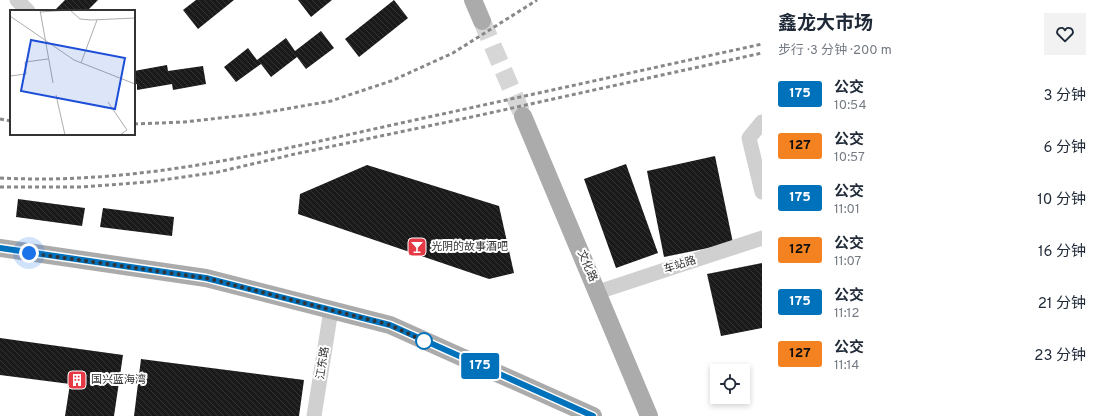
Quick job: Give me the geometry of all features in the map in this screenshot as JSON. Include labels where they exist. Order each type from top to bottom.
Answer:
[{"type":"main road","points":[[473,0],[482,21]]},
{"type":"main road","name":"文化路","points":[[523,116],[598,292],[648,416]]},
{"type":"main road","points":[[0,248],[206,278],[390,325],[593,416]]},
{"type":"street","points":[[17,0],[27,10]]},
{"type":"street","points":[[762,122],[749,138],[762,192]]},
{"type":"street","name":"车站路","points":[[598,292],[762,238]]},
{"type":"street","name":"江东路","points":[[314,416],[331,310]]},
{"type":"building","points":[[65,0],[98,0],[88,10],[55,10]]},
{"type":"building","points":[[196,0],[234,0],[198,29],[183,10]]},
{"type":"building","points":[[298,0],[332,0],[311,17]]},
{"type":"building","points":[[394,0],[408,18],[359,57],[345,39]]},
{"type":"building","points":[[321,31],[334,48],[306,69],[297,57],[271,77],[261,64],[236,82],[224,67],[248,48],[257,60],[286,38],[295,51]]},
{"type":"building","points":[[167,65],[168,71],[203,66],[206,84],[173,90],[172,84],[137,90],[137,84],[135,85],[135,71]]},
{"type":"building","points":[[715,156],[733,243],[664,257],[647,171]]},
{"type":"building","points":[[626,164],[658,253],[616,268],[584,179]]},
{"type":"building","points":[[367,165],[499,206],[514,273],[489,279],[298,214],[300,194]]},
{"type":"building","points":[[18,199],[85,208],[82,226],[16,217]]},
{"type":"building","points":[[103,208],[174,217],[172,236],[100,227]]},
{"type":"building","points":[[762,263],[762,328],[721,336],[707,274]]},
{"type":"building","name":"国兴蓝海湾","points":[[0,338],[123,355],[114,416],[65,416],[70,384],[0,375]]},
{"type":"building","points":[[141,359],[304,380],[299,416],[134,416]]},
{"type":"tunnel","points":[[482,21],[523,116]]},
{"type":"railway","points":[[135,124],[184,122],[257,114],[331,101],[391,81],[453,53],[537,0]]},
{"type":"railway","points":[[0,178],[51,179],[100,177],[198,165],[295,146],[762,44]]},
{"type":"railway","points":[[0,187],[81,187],[148,182],[218,172],[762,53]]},
{"type":"railway","points":[[0,119],[10,121]]},
{"type":"bus line","name":"175","points":[[0,248],[206,278],[390,325],[593,416]]},
{"type":"place","name":"光阴的故事酒吧","points":[[417,247]]},
{"type":"place","name":"国兴蓝海湾","points":[[77,380]]},
{"type":"route","points":[[29,253],[206,278],[390,325],[424,341]]}]
